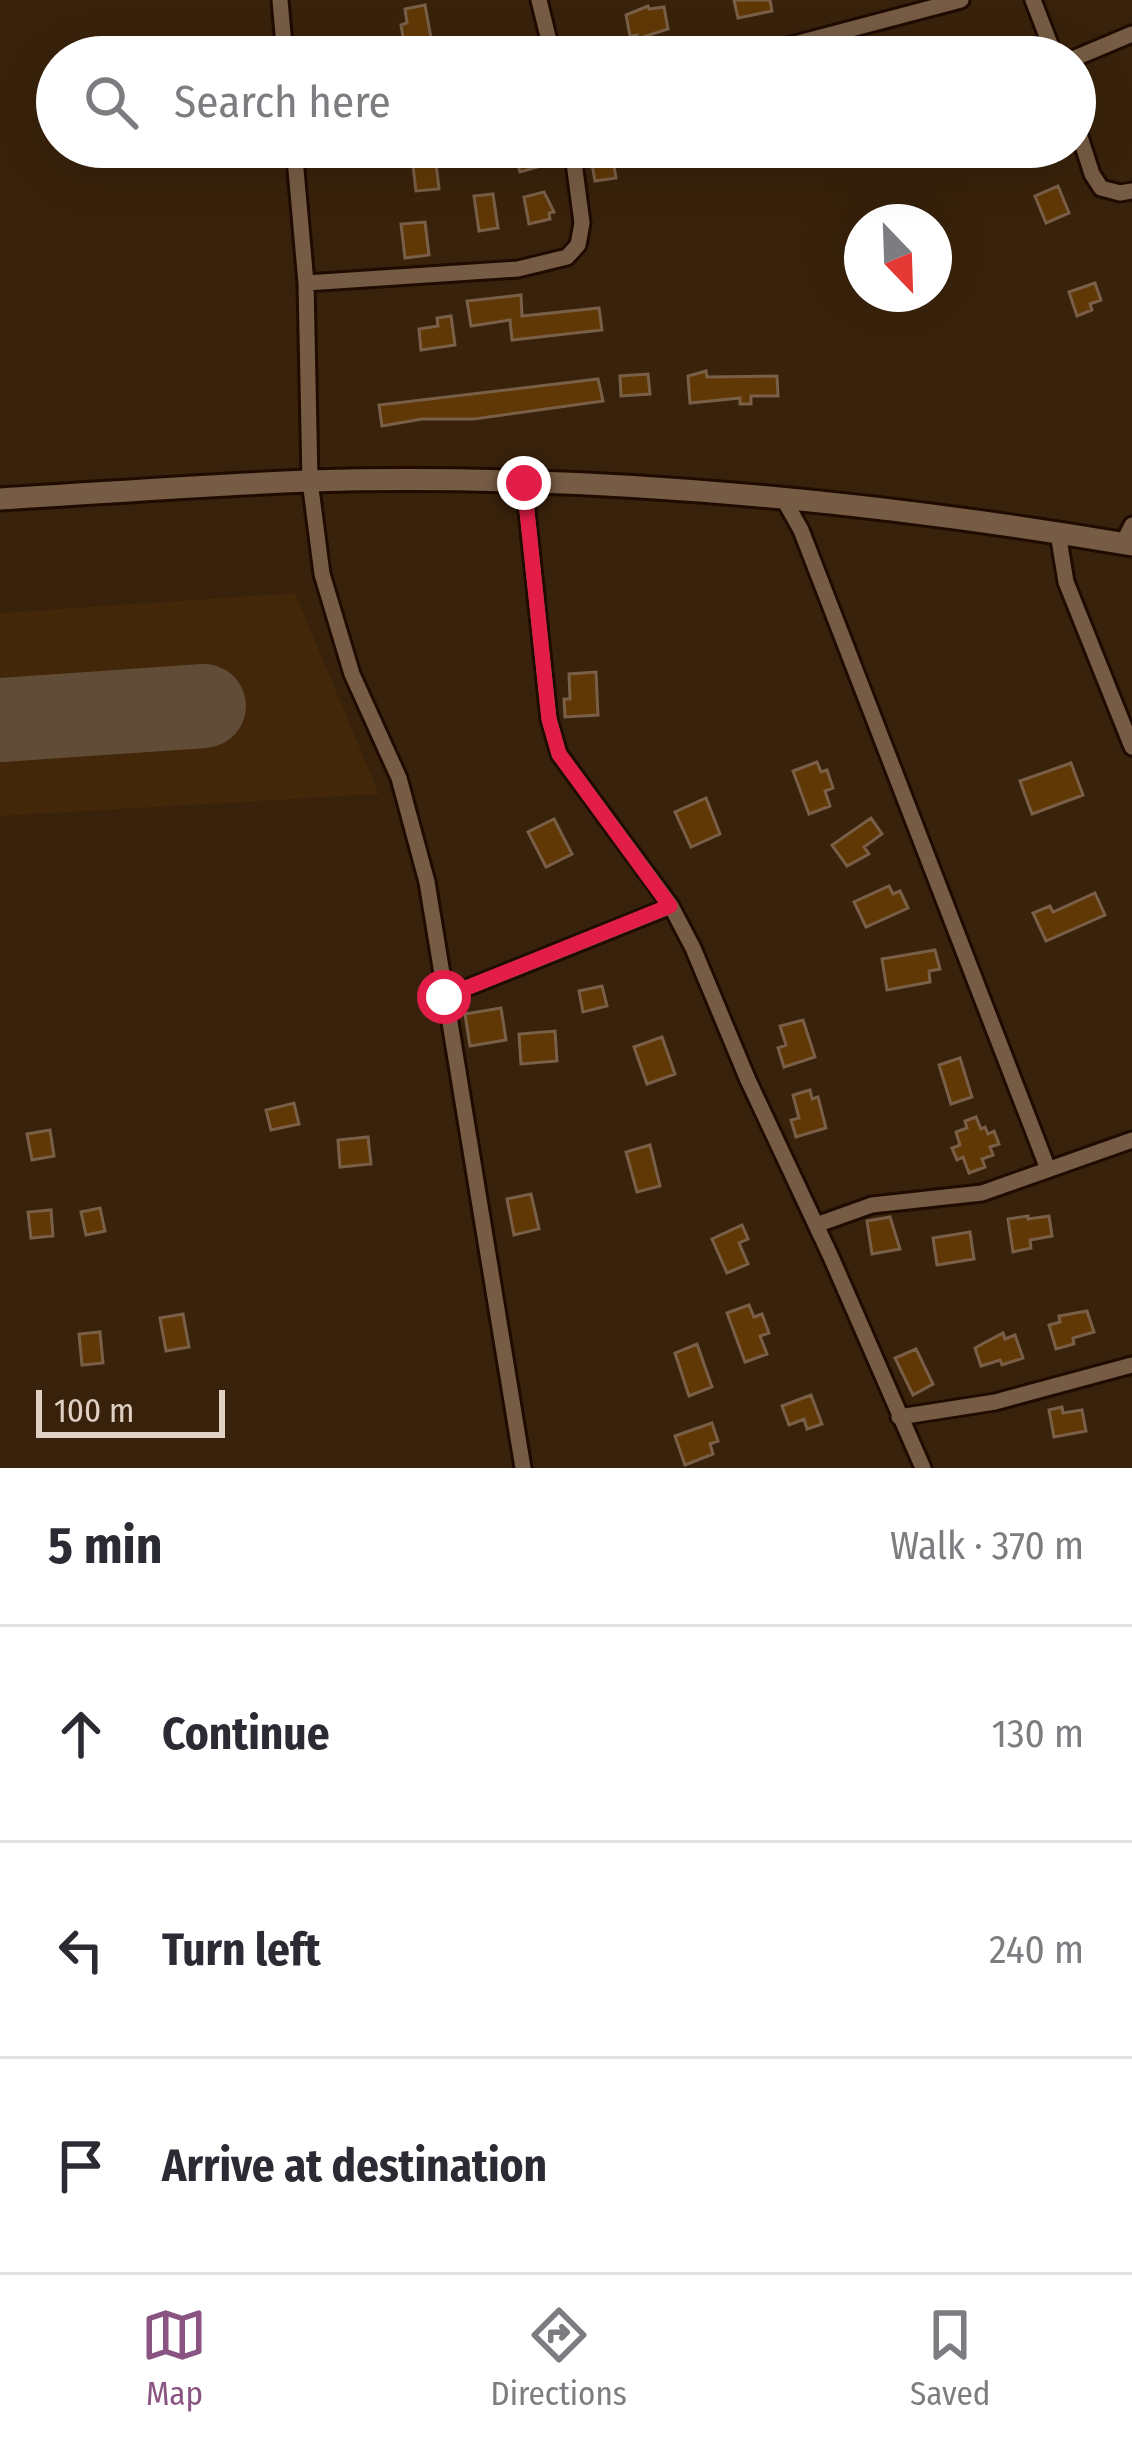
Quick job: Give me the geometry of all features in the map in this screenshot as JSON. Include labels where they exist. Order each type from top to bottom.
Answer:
[{"type":"main road","points":[[0,499],[310,481],[524,483],[783,498],[1129,538]]},
{"type":"street","points":[[280,0],[283,36]]},
{"type":"street","points":[[539,0],[548,36]]},
{"type":"street","points":[[825,36],[961,0]]},
{"type":"street","points":[[1033,0],[1047,36]]},
{"type":"street","points":[[1096,49],[1132,34]]},
{"type":"street","points":[[296,168],[306,284],[310,481],[322,574],[352,674],[399,778],[418,841],[524,1468]]},
{"type":"street","points":[[306,284],[518,269],[567,257],[578,245],[582,224],[575,168]]},
{"type":"street","points":[[1090,168],[1101,188],[1120,193],[1132,190]]},
{"type":"street","points":[[524,483],[549,719],[559,754],[670,906],[693,948],[923,1468]]},
{"type":"street","points":[[783,498],[801,530],[1048,1169]]},
{"type":"street","points":[[1058,532],[1066,583],[1132,747]]},
{"type":"street","points":[[444,997],[670,906]]},
{"type":"street","points":[[815,1225],[872,1205],[982,1193],[1132,1140]]},
{"type":"street","points":[[899,1418],[995,1402],[1132,1365]]},
{"type":"shaded area","points":[[295,593],[379,794],[0,816],[0,613]]},
{"type":"building","points":[[734,0],[770,0],[772,11],[738,18]]},
{"type":"building","points":[[425,5],[431,36],[403,36],[405,9]]},
{"type":"building","points":[[648,6],[664,7],[668,29],[630,36],[626,15]]},
{"type":"building","points":[[413,168],[437,168],[439,189],[416,191]]},
{"type":"building","points":[[593,168],[614,168],[616,178],[595,181]]},
{"type":"building","points":[[1058,186],[1069,213],[1046,223],[1035,196]]},
{"type":"building","points":[[544,192],[554,212],[549,213],[550,219],[529,224],[524,197]]},
{"type":"building","points":[[493,194],[498,228],[479,231],[474,196]]},
{"type":"building","points":[[425,222],[429,255],[405,258],[401,224]]},
{"type":"building","points":[[1095,283],[1101,300],[1077,316],[1069,292]]},
{"type":"building","points":[[521,295],[522,316],[599,308],[602,330],[512,340],[510,320],[471,326],[467,301]]},
{"type":"building","points":[[451,316],[455,345],[421,350],[419,329],[438,326],[437,318]]},
{"type":"building","points":[[706,371],[707,377],[777,376],[778,396],[751,396],[751,404],[740,404],[740,398],[690,403],[688,376]]},
{"type":"building","points":[[648,374],[650,394],[621,396],[620,376]]},
{"type":"building","points":[[598,379],[603,401],[382,426],[379,405]]},
{"type":"building","points":[[596,672],[598,715],[565,717],[569,674]]},
{"type":"building","points":[[817,762],[821,772],[827,770],[833,788],[825,791],[830,806],[809,814],[793,771]]},
{"type":"building","points":[[1071,763],[1083,795],[1032,814],[1020,781]]},
{"type":"building","points":[[706,798],[720,834],[691,847],[675,812]]},
{"type":"building","points":[[871,818],[882,834],[864,847],[869,854],[847,866],[832,845]]},
{"type":"building","points":[[554,819],[572,854],[546,867],[528,832]]},
{"type":"building","points":[[889,886],[893,894],[900,891],[908,908],[866,927],[854,902]]},
{"type":"building","points":[[1095,893],[1105,915],[1046,941],[1033,913],[1050,906],[1053,912]]},
{"type":"building","points":[[935,950],[940,969],[929,971],[930,982],[887,990],[882,959]]},
{"type":"building","points":[[602,986],[607,1006],[583,1012],[579,991]]},
{"type":"building","points":[[501,1008],[506,1040],[470,1046],[465,1014]]},
{"type":"building","points":[[803,1020],[815,1057],[784,1067],[778,1048],[786,1045],[780,1026]]},
{"type":"building","points":[[555,1031],[557,1061],[521,1064],[519,1034]]},
{"type":"building","points":[[662,1037],[675,1074],[647,1084],[634,1047]]},
{"type":"building","points":[[960,1058],[972,1097],[951,1104],[939,1065]]},
{"type":"building","points":[[810,1090],[812,1099],[818,1097],[826,1128],[796,1137],[791,1120],[799,1118],[793,1095]]},
{"type":"building","points":[[294,1103],[299,1124],[271,1130],[266,1110]]},
{"type":"building","points":[[976,1117],[981,1129],[985,1127],[988,1134],[994,1131],[999,1144],[990,1147],[993,1155],[982,1159],[985,1167],[969,1173],[963,1157],[957,1160],[952,1148],[960,1145],[956,1132]]},
{"type":"building","points":[[50,1130],[54,1156],[32,1160],[27,1134]]},
{"type":"building","points":[[368,1137],[371,1164],[340,1167],[338,1140]]},
{"type":"building","points":[[650,1145],[660,1186],[637,1192],[626,1152]]},
{"type":"building","points":[[531,1194],[539,1229],[514,1235],[507,1199]]},
{"type":"building","points":[[100,1208],[105,1231],[86,1235],[81,1212]]},
{"type":"building","points":[[51,1210],[53,1236],[31,1238],[28,1212]]},
{"type":"building","points":[[1049,1216],[1052,1236],[1030,1240],[1031,1248],[1013,1252],[1008,1219]]},
{"type":"building","points":[[890,1217],[900,1249],[872,1254],[867,1221]]},
{"type":"building","points":[[742,1225],[748,1239],[739,1243],[748,1264],[727,1273],[712,1239]]},
{"type":"building","points":[[970,1232],[974,1259],[937,1265],[933,1238]]},
{"type":"building","points":[[749,1305],[754,1317],[762,1314],[769,1333],[760,1336],[767,1354],[745,1362],[727,1313]]},
{"type":"building","points":[[1087,1311],[1094,1332],[1056,1349],[1049,1325],[1060,1322],[1059,1316]]},
{"type":"building","points":[[183,1314],[189,1347],[166,1351],[160,1318]]},
{"type":"building","points":[[100,1332],[103,1363],[82,1365],[79,1334]]},
{"type":"building","points":[[1003,1333],[1005,1339],[1015,1335],[1023,1358],[981,1366],[975,1348]]},
{"type":"building","points":[[697,1344],[712,1387],[689,1396],[675,1353]]},
{"type":"building","points":[[916,1349],[933,1384],[913,1395],[895,1358]]},
{"type":"building","points":[[811,1395],[822,1424],[807,1429],[804,1419],[789,1425],[782,1406]]},
{"type":"building","points":[[1062,1407],[1063,1413],[1082,1410],[1086,1431],[1054,1437],[1049,1410]]},
{"type":"building","points":[[712,1423],[718,1441],[710,1444],[713,1454],[685,1465],[675,1436]]},
{"type":"runway","points":[[0,720],[204,706]]},
{"type":"route","points":[[444,997],[670,906],[559,754],[549,719],[539,643],[524,483]]}]
